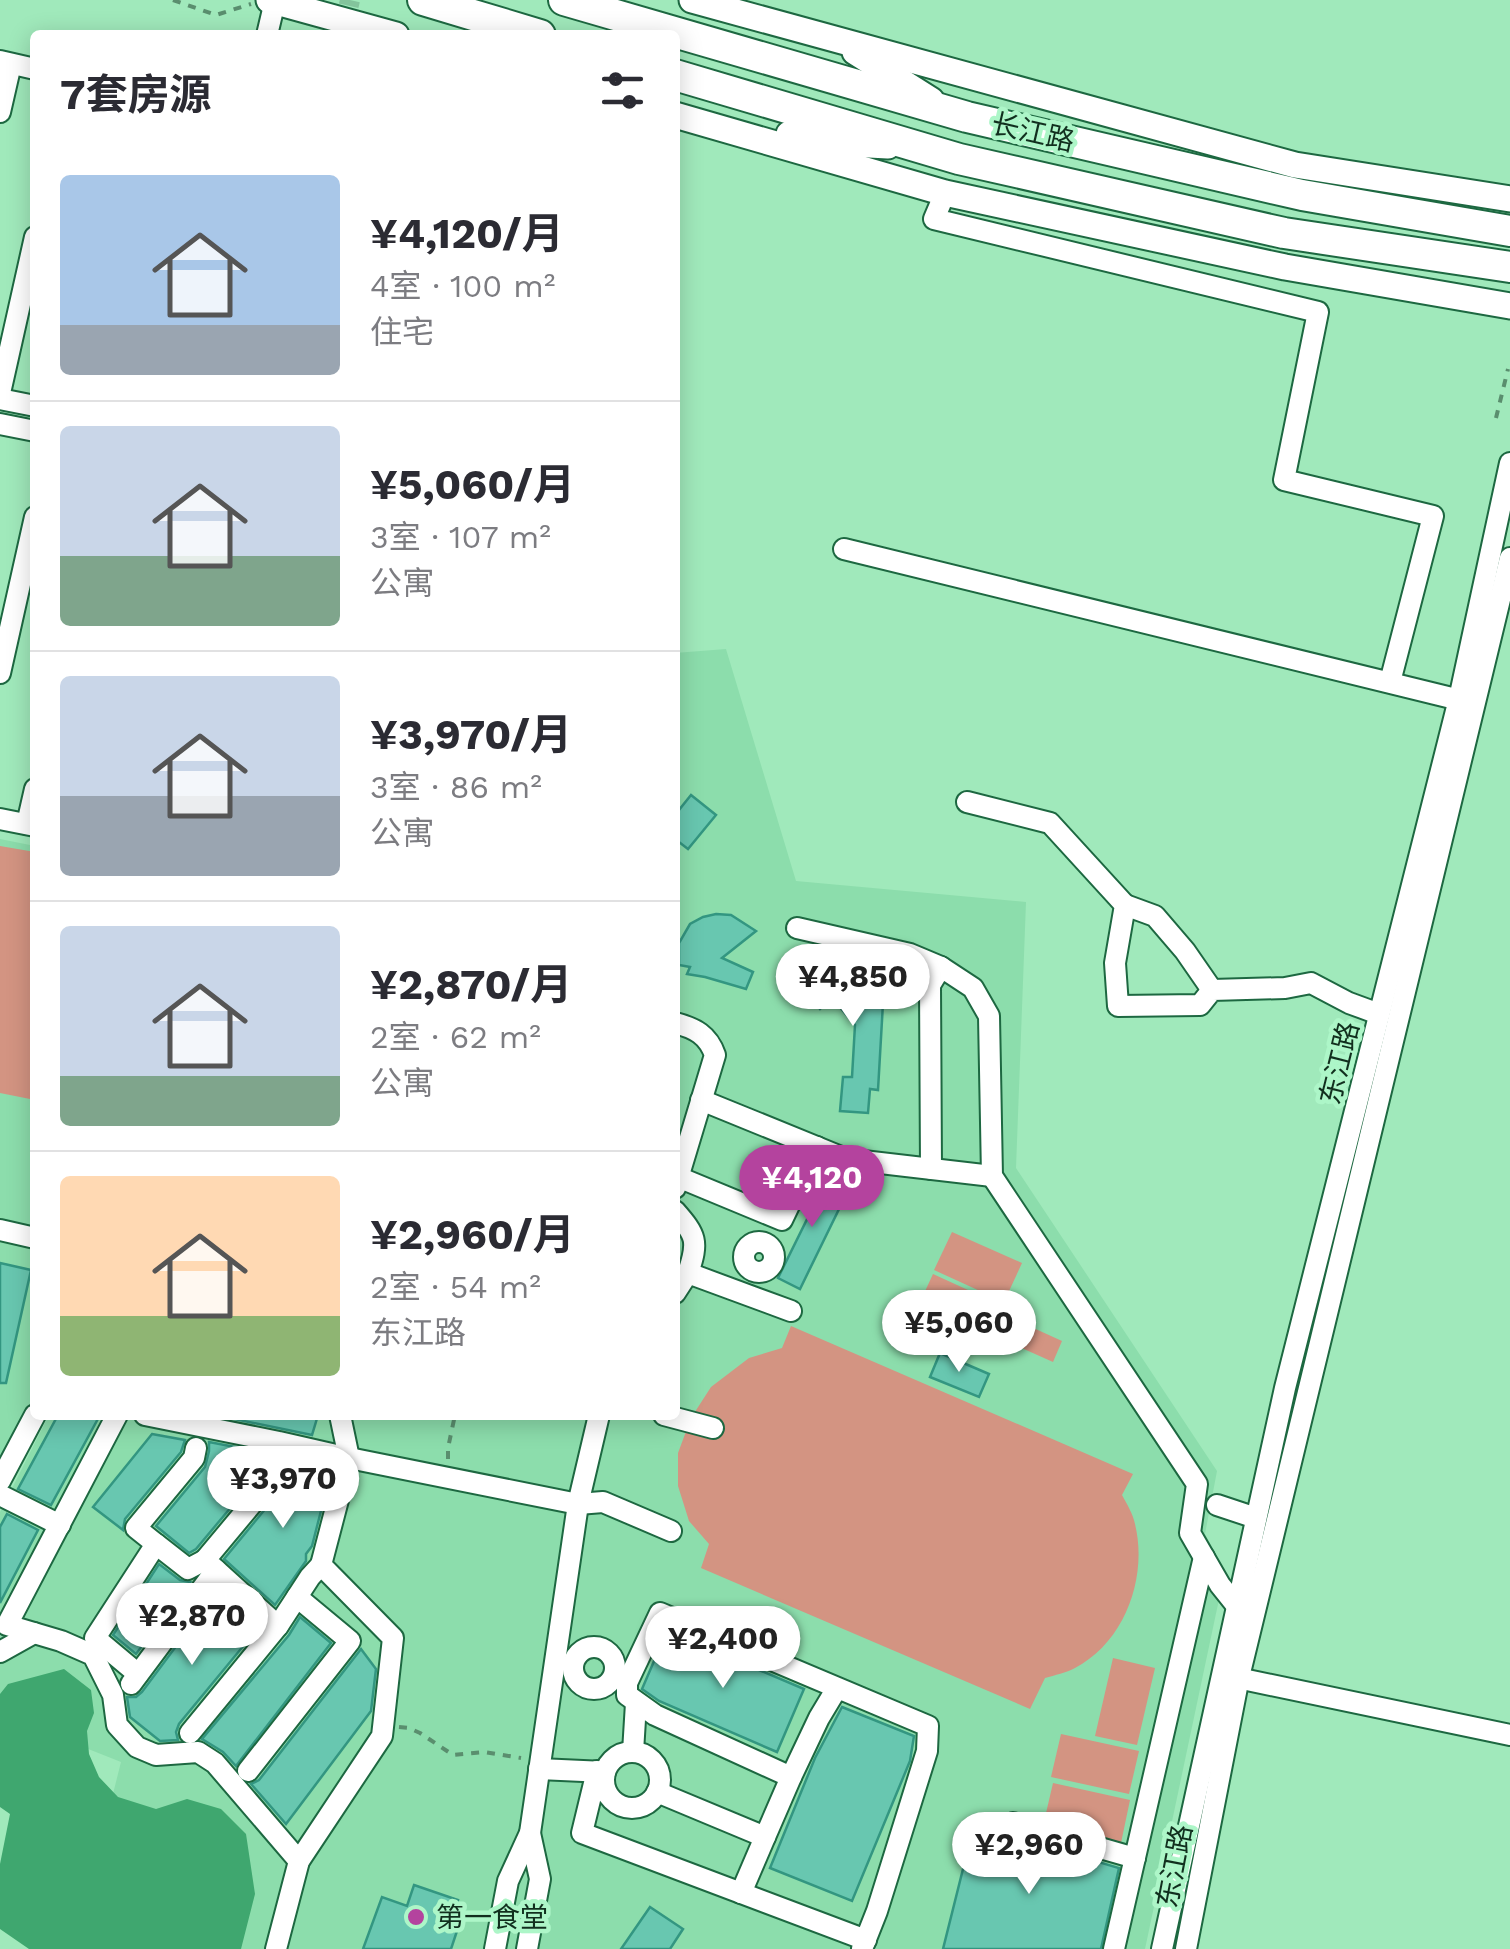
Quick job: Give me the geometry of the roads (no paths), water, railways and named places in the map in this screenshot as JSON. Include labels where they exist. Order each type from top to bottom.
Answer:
[{"type":"highway","points":[[423,0],[523,30]]},
{"type":"highway","name":"长江路","points":[[564,0],[667,30]]},
{"type":"highway","name":"长江路","points":[[680,34],[952,113],[1302,195],[1510,231]]},
{"type":"highway","name":"长江路","points":[[680,76],[959,159],[1284,234],[1510,266]]},
{"type":"main road","points":[[270,0],[380,30]]},
{"type":"main road","points":[[338,0],[389,30]]},
{"type":"main road","name":"长江路","points":[[692,0],[1296,164],[1510,199]]},
{"type":"main road","points":[[836,40],[952,113]]},
{"type":"main road","name":"长江路","points":[[680,117],[945,193],[1285,267],[1500,304]]},
{"type":"main road","name":"长江路","points":[[714,126],[851,144],[917,147]]},
{"type":"street","points":[[267,30],[270,0]]},
{"type":"street","points":[[0,112],[6,62]]},
{"type":"street","points":[[945,193],[934,219],[1318,312],[1284,480],[1433,516],[1390,682]]},
{"type":"street","points":[[30,260],[0,396],[30,405]]},
{"type":"street","points":[[1269,301],[1285,267]]},
{"type":"street","points":[[1500,304],[1510,321]]},
{"type":"street","points":[[0,424],[30,430]]},
{"type":"street","name":"东江路","points":[[1162,1949],[1467,701],[1510,463]]},
{"type":"street","points":[[0,673],[30,538]]},
{"type":"street","points":[[844,550],[1467,701]]},
{"type":"street","name":"东江路","points":[[1186,1949],[1230,1676],[1236,1605],[1286,1388],[1379,1014],[1510,558]]},
{"type":"street","points":[[967,802],[1050,822],[1126,905],[1156,916],[1212,990]]},
{"type":"street","points":[[0,819],[30,825]]},
{"type":"street","points":[[1126,905],[1115,963],[1118,1006],[1200,1005],[1212,990],[1312,984],[1379,1014]]},
{"type":"street","points":[[797,928],[910,954],[941,967],[972,988],[989,1016],[992,1176],[1197,1484],[1190,1534],[1236,1605]]},
{"type":"street","points":[[931,1169],[930,985],[941,967]]},
{"type":"street","points":[[680,1023],[696,1028],[712,1045],[715,1056],[680,1172]]},
{"type":"street","points":[[702,1100],[846,1159],[992,1176]]},
{"type":"street","points":[[744,1293],[754,1271],[765,1271],[772,1264],[773,1254],[768,1246],[817,1148]]},
{"type":"street","points":[[680,1183],[782,1220]]},
{"type":"street","points":[[680,1217],[692,1232],[695,1253],[680,1285]]},
{"type":"street","points":[[0,1230],[30,1237]]},
{"type":"street","points":[[688,1272],[791,1311]]},
{"type":"street","points":[[680,1419],[713,1428]]},
{"type":"street","points":[[0,1481],[32,1420]]},
{"type":"street","points":[[115,1420],[7,1625],[92,1654],[113,1695],[118,1725],[137,1747],[156,1755],[198,1752],[215,1764],[299,1862]]},
{"type":"street","points":[[171,1420],[578,1504],[603,1502],[671,1530]]},
{"type":"street","points":[[190,1733],[278,1626],[320,1565],[348,1458],[341,1420]]},
{"type":"street","points":[[495,1949],[508,1882],[530,1833],[578,1504],[597,1420]]},
{"type":"street","points":[[196,1448],[194,1458],[136,1528],[188,1569],[210,1565]]},
{"type":"street","points":[[156,1544],[94,1638],[135,1679],[265,1488],[274,1459]]},
{"type":"street","points":[[0,1495],[60,1525]]},
{"type":"street","points":[[1216,1506],[1256,1518]]},
{"type":"street","points":[[1114,1949],[1204,1557]]},
{"type":"street","points":[[210,1565],[278,1626]]},
{"type":"street","points":[[276,1949],[299,1862],[382,1736],[392,1638],[320,1565]]},
{"type":"street","points":[[248,1771],[350,1641],[297,1596]]},
{"type":"street","points":[[601,1771],[606,1790],[626,1808],[644,1805],[658,1792],[656,1766],[642,1754],[633,1752],[616,1757],[601,1771],[582,1833],[742,1893],[864,1945],[927,1751],[928,1726],[660,1614],[620,1678],[627,1695],[655,1715],[791,1776]]},
{"type":"street","points":[[0,1652],[34,1633]]},
{"type":"street","points":[[1230,1676],[1510,1736]]},
{"type":"street","points":[[742,1893],[791,1776],[838,1688]]},
{"type":"street","points":[[633,1752],[636,1703]]},
{"type":"street","points":[[540,1765],[601,1771]]},
{"type":"street","points":[[658,1792],[764,1837]]},
{"type":"street","points":[[1012,1823],[1135,1858]]},
{"type":"street","points":[[527,1949],[540,1879],[530,1833]]},
{"type":"tunnel","points":[[343,30],[350,0]]},
{"type":"place","name":"第一食堂","points":[[416,1917]]}]
